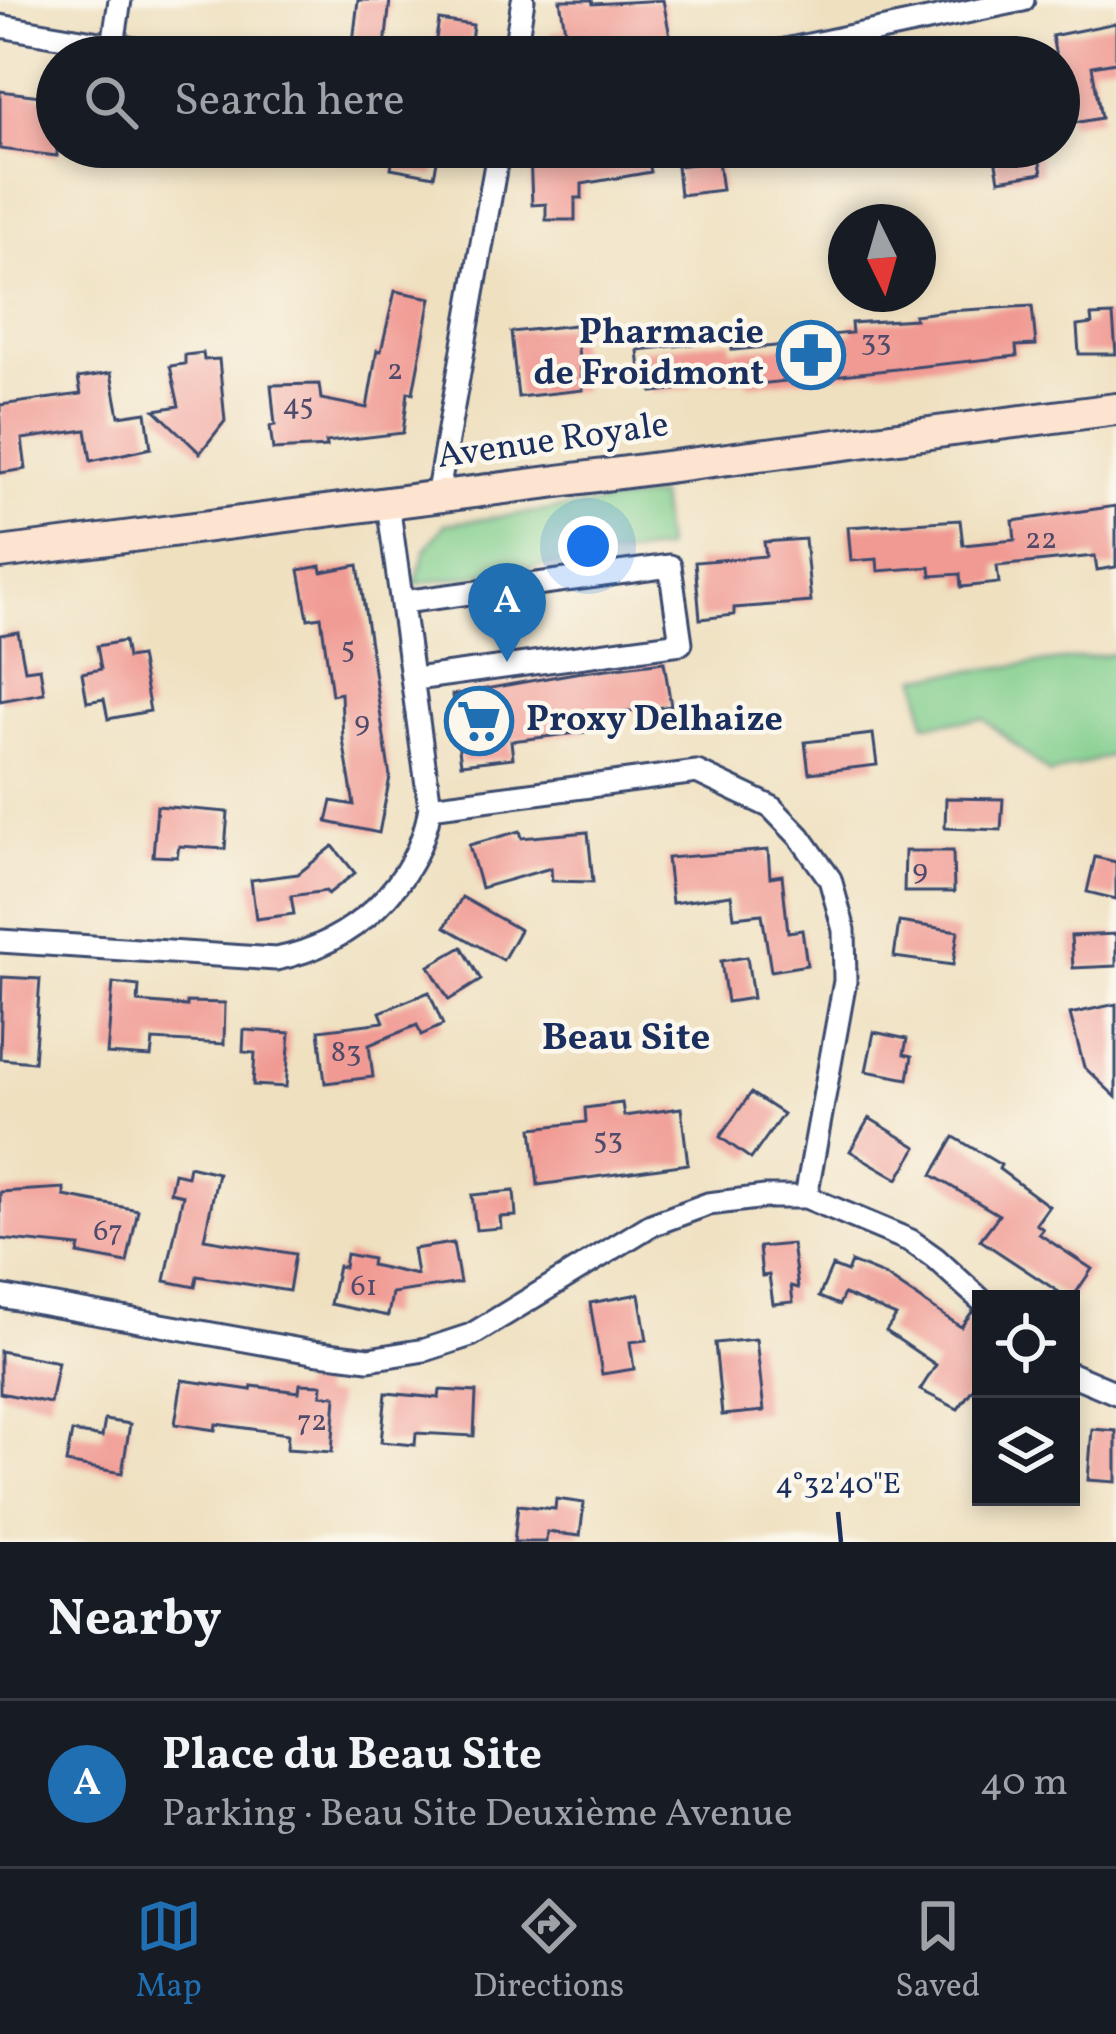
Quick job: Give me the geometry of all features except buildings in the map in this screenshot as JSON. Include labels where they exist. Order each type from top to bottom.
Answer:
[{"type":"street","points":[[114,36],[120,0]]},
{"type":"street","points":[[517,36],[523,0]]},
{"type":"street","points":[[852,36],[1023,0]]},
{"type":"street","points":[[0,26],[59,36]]},
{"type":"street","points":[[437,497],[495,168]]},
{"type":"street","name":"Avenue Royale","points":[[0,553],[1116,409]]},
{"type":"street","points":[[0,941],[276,959],[316,950],[346,934],[383,902],[407,866],[430,807],[388,504]]},
{"type":"street","points":[[403,602],[670,566],[681,643],[415,680]]},
{"type":"street","points":[[430,807],[697,772],[771,807],[800,837],[830,880],[844,930],[845,981],[806,1197]]},
{"type":"street","points":[[0,1296],[369,1359],[425,1350],[471,1335],[611,1246],[689,1210],[764,1196],[806,1197],[910,1241],[972,1292]]},
{"type":"street","points":[[1080,1378],[1116,1393]]},
{"type":"green space","points":[[659,496],[665,549],[415,584],[426,549],[445,524]]},
{"type":"green space","points":[[1116,654],[1116,754],[1050,774],[984,719],[925,724],[918,677]]},
{"type":"place","name":"Pharmacie de Froidmont","points":[[811,355]]},
{"type":"place","name":"Place du Beau Site","points":[[507,662]]},
{"type":"place","name":"Proxy Delhaize","points":[[479,721]]},
{"type":"district","name":"Beau Site","points":[[626,1039]]}]
